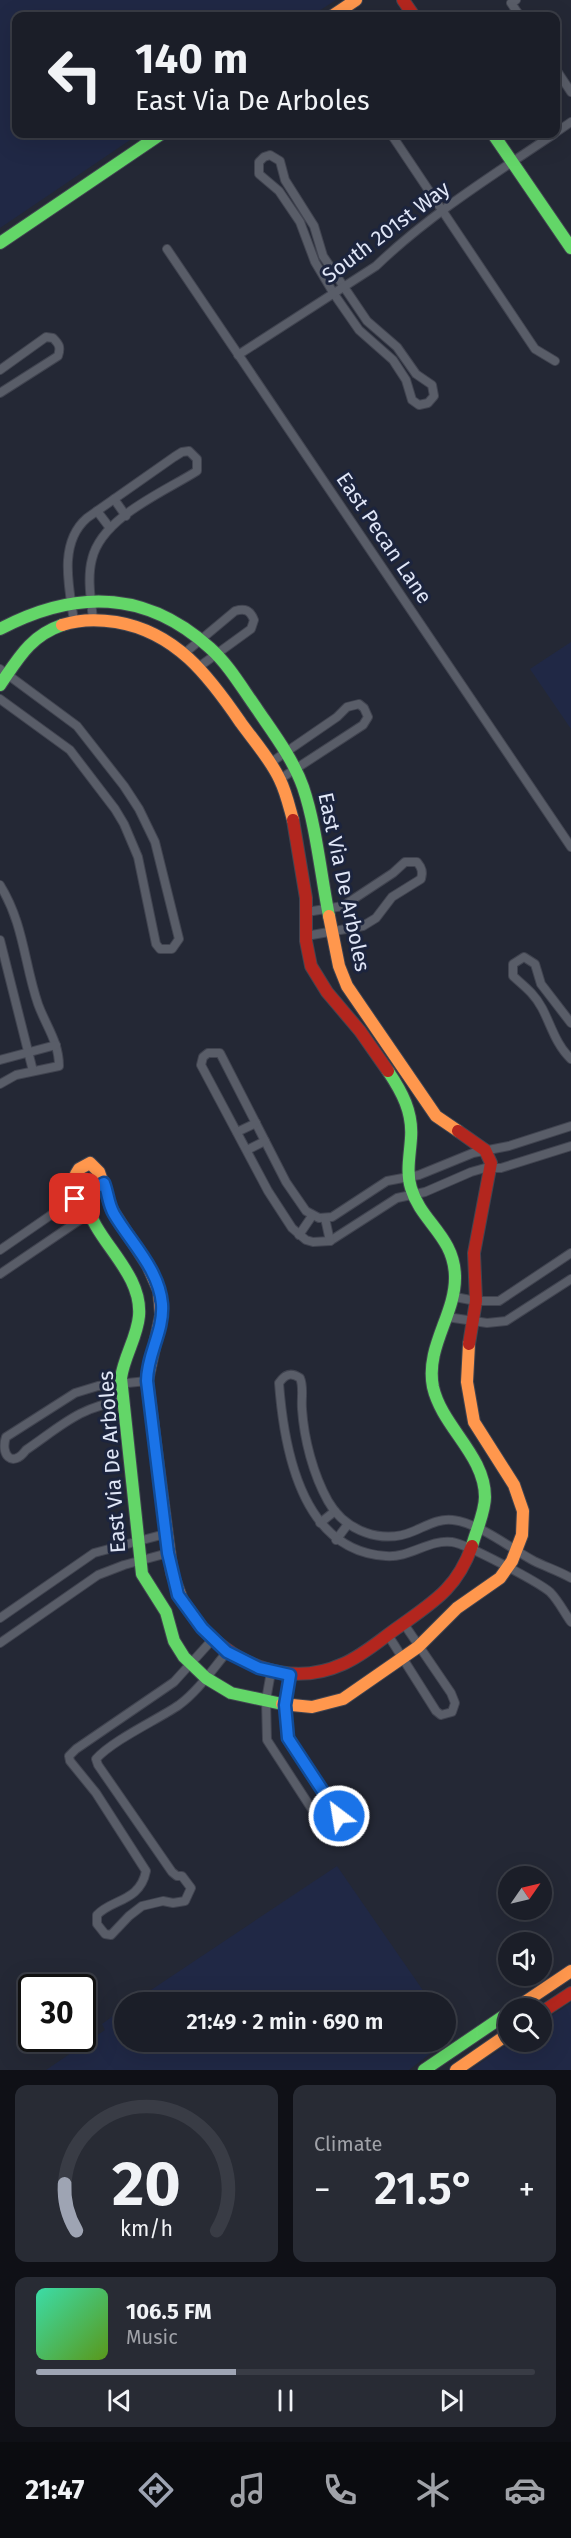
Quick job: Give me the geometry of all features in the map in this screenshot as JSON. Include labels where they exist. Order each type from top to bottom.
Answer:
[{"type":"street","points":[[338,12],[356,0]]},
{"type":"street","points":[[560,76],[571,92]]},
{"type":"street","points":[[0,243],[155,138]]},
{"type":"street","points":[[394,138],[535,349],[555,361]]},
{"type":"street","points":[[496,138],[571,248]]},
{"type":"street","name":"South 201st Way","points":[[238,355],[293,318],[310,311],[376,266],[442,210],[547,138]]},
{"type":"street","points":[[270,155],[280,161],[285,180],[293,192],[314,226],[324,256],[370,325],[388,339],[416,374],[432,386],[435,394],[430,401],[419,405],[412,400],[406,380],[382,348],[359,330],[334,294],[315,260],[303,229],[284,198],[277,188],[259,174],[259,162],[264,157],[270,155]]},
{"type":"street","points":[[284,198],[293,192]]},
{"type":"street","name":"East Pecan Lane","points":[[167,249],[571,847]]},
{"type":"street","points":[[315,260],[324,256]]},
{"type":"street","points":[[0,370],[46,337],[53,338],[58,343],[60,349],[58,356],[0,393]]},
{"type":"street","points":[[382,348],[388,339]]},
{"type":"street","points":[[74,621],[68,548],[80,524],[182,452],[189,451],[194,455],[198,466],[197,471],[180,479],[126,516],[110,528],[102,538],[92,556],[90,567],[93,619]]},
{"type":"street","points":[[114,499],[126,516]]},
{"type":"street","points":[[97,511],[110,528]]},
{"type":"street","name":"East Via De Arboles","points":[[0,629],[36,610],[71,602],[91,600],[139,606],[170,619],[200,639],[224,662],[296,768],[306,797],[339,966],[347,986],[426,1104],[441,1120],[485,1150]]},
{"type":"street","points":[[186,652],[235,611],[247,610],[254,620],[251,629],[200,666]]},
{"type":"street","name":"East Via De Arboles","points":[[2,676],[20,652],[52,628],[74,621],[93,619],[141,627],[157,633],[186,652],[200,666],[280,779],[291,813],[307,912],[308,957],[335,1004],[360,1032],[407,1104],[413,1137],[409,1176],[413,1195],[450,1247],[456,1271],[455,1297],[435,1348],[433,1384],[440,1408],[475,1465],[485,1488],[485,1499],[473,1537],[452,1585],[404,1624],[354,1659],[330,1670],[290,1675],[272,1672],[247,1664],[212,1640],[178,1595],[165,1534],[147,1381],[148,1359],[161,1321],[159,1289],[143,1257],[114,1214],[104,1183],[95,1166],[90,1163],[84,1165],[76,1174],[90,1213],[120,1260],[136,1293],[139,1306],[135,1334],[122,1364],[121,1383],[134,1492],[139,1561],[142,1574],[166,1612],[174,1641],[190,1664],[206,1678],[231,1693],[285,1705],[312,1707],[343,1699],[418,1647],[457,1608],[500,1578],[512,1560]]},
{"type":"street","points":[[0,699],[70,750],[115,809],[138,857],[156,944],[160,949],[172,949],[177,944],[178,934],[172,920],[155,842],[139,809],[85,734],[71,721],[2,676]]},
{"type":"street","points":[[270,763],[353,704],[359,704],[366,712],[368,717],[363,725],[280,779]]},
{"type":"street","points":[[306,936],[363,926],[376,918],[392,897],[421,879],[423,873],[421,867],[417,862],[405,862],[393,873],[350,902],[307,912]]},
{"type":"street","points":[[0,885],[3,897],[22,932],[38,1004],[56,1044],[59,1066],[7,1078],[0,1084]]},
{"type":"street","points":[[0,940],[33,1071]]},
{"type":"street","points":[[571,1023],[541,984],[535,964],[524,957],[518,959],[513,964],[513,976],[530,989],[561,1048],[571,1059]]},
{"type":"street","points":[[0,1060],[56,1044]]},
{"type":"street","points":[[571,1126],[509,1146],[485,1150],[418,1175],[381,1184],[332,1217],[312,1216],[306,1212],[286,1182],[220,1053],[208,1053],[203,1057],[201,1065],[268,1191],[299,1235],[313,1242],[330,1241],[397,1198],[425,1192],[471,1172],[501,1168],[571,1146]]},
{"type":"street","points":[[237,1132],[256,1123]]},
{"type":"street","points":[[247,1150],[265,1141]]},
{"type":"street","points":[[485,1150],[492,1169],[474,1253],[476,1301],[467,1368],[470,1409],[479,1432],[511,1479],[519,1497],[523,1524],[512,1560]]},
{"type":"street","points":[[0,1250],[104,1183]]},
{"type":"street","points":[[0,1274],[90,1213]]},
{"type":"street","points":[[299,1235],[312,1216]]},
{"type":"street","points":[[325,1218],[330,1241]]},
{"type":"street","points":[[455,1297],[490,1302],[505,1298],[571,1252]]},
{"type":"street","points":[[447,1317],[472,1322],[506,1321],[571,1279]]},
{"type":"street","points":[[571,1578],[512,1560],[488,1558],[473,1537],[453,1520],[389,1537],[362,1532],[348,1524],[335,1511],[323,1491],[308,1446],[302,1408],[303,1384],[300,1378],[290,1374],[284,1376],[279,1383],[286,1436],[298,1479],[311,1509],[336,1540],[363,1553],[385,1556],[406,1555],[442,1542],[473,1537],[498,1541],[512,1560],[551,1593],[571,1622]]},
{"type":"street","points":[[123,1401],[103,1403],[81,1412],[26,1450],[21,1458],[12,1460],[4,1457],[1,1451],[2,1442],[6,1437],[75,1393],[98,1386],[147,1381]]},
{"type":"street","points":[[320,1523],[335,1511]]},
{"type":"street","points":[[336,1540],[348,1524]]},
{"type":"street","points":[[0,1618],[94,1553],[165,1534]]},
{"type":"street","points":[[0,1643],[98,1575],[168,1553]]},
{"type":"street","points":[[388,1635],[436,1711],[441,1715],[452,1712],[455,1708],[454,1699],[404,1624]]},
{"type":"street","points":[[212,1640],[174,1682],[69,1756],[73,1765],[96,1793],[146,1871],[143,1882],[125,1901],[97,1915],[97,1924],[105,1934],[111,1935],[129,1916],[150,1903],[185,1901],[191,1888],[182,1876],[177,1876],[172,1872],[96,1759],[179,1705],[206,1678],[227,1652]]},
{"type":"street","points":[[272,1672],[266,1700],[269,1745],[315,1814],[317,1821],[328,1826],[337,1819],[339,1810],[330,1802],[290,1742],[285,1705],[290,1675]]},
{"type":"street","points":[[531,1998],[571,1971]]},
{"type":"street","points":[[552,2005],[571,1993]]},
{"type":"street","points":[[424,2070],[498,2020]]},
{"type":"street","points":[[456,2070],[498,2041]]},
{"type":"shaded area","points":[[0,0],[336,0],[317,12],[12,12],[12,138],[133,138],[0,228]]},
{"type":"shaded area","points":[[571,642],[571,729],[530,669]]},
{"type":"shaded area","points":[[337,1866],[424,1992],[148,1992]]},
{"type":"shaded area","points":[[571,2003],[571,2070],[470,2070],[498,2051],[552,2052],[552,2015]]},
{"type":"shaded area","points":[[114,2015],[114,2052],[432,2052],[409,2070],[46,2070],[73,2052],[96,2052],[96,2036],[105,2030],[102,2024]]},
{"type":"traffic: fast","points":[[0,243],[155,138]]},
{"type":"traffic: fast","points":[[496,138],[571,248]]},
{"type":"traffic: fast","points":[[0,629],[55,607],[82,602],[108,602],[135,606],[160,615],[185,629],[210,648],[241,685],[283,747],[299,777],[311,818],[329,916]]},
{"type":"traffic: fast","points":[[0,685],[19,657],[33,642],[41,635],[62,625]]},
{"type":"traffic: fast","points":[[388,1071],[402,1095],[410,1120],[411,1188],[422,1210],[449,1250],[453,1262],[454,1290],[433,1358],[433,1387],[445,1415],[471,1454],[483,1482],[485,1503],[472,1546]]},
{"type":"traffic: fast","points":[[80,1187],[93,1221],[125,1268],[139,1303],[138,1324],[121,1378],[142,1574],[166,1612],[174,1641],[184,1657],[206,1678],[231,1693],[282,1704]]},
{"type":"traffic: fast","points":[[424,2070],[498,2020]]},
{"type":"traffic: slow","points":[[338,12],[356,0]]},
{"type":"traffic: slow","points":[[62,625],[95,620],[137,627],[156,635],[189,659],[216,689],[272,765],[284,789],[293,820]]},
{"type":"traffic: slow","points":[[329,916],[339,966],[347,986],[436,1116],[458,1131]]},
{"type":"traffic: slow","points":[[80,1187],[76,1174],[79,1169],[90,1163],[99,1172],[111,1208],[148,1266],[159,1291],[161,1315],[147,1381],[172,1573],[182,1600],[199,1624]]},
{"type":"traffic: slow","points":[[282,1704],[312,1707],[343,1699],[418,1647],[457,1608],[500,1578],[512,1561],[522,1535],[523,1511],[514,1485],[474,1422],[467,1382],[469,1344]]},
{"type":"traffic: slow","points":[[531,1998],[571,1971]]},
{"type":"traffic: slow","points":[[456,2070],[498,2041]]},
{"type":"traffic: jam","points":[[403,0],[411,12]]},
{"type":"traffic: jam","points":[[293,820],[306,898],[306,941],[311,966],[327,992],[360,1031],[388,1071]]},
{"type":"traffic: jam","points":[[458,1131],[485,1150],[491,1163],[474,1253],[476,1301],[469,1344]]},
{"type":"traffic: jam","points":[[199,1624],[229,1651],[246,1661],[284,1673],[303,1674],[323,1671],[358,1656],[434,1601],[459,1573],[472,1546]]},
{"type":"traffic: jam","points":[[552,2005],[571,1993]]},
{"type":"route","points":[[75,1199],[104,1183],[114,1214],[143,1257],[159,1289],[162,1304],[161,1321],[159,1333],[148,1359],[147,1381],[168,1553],[178,1595],[212,1640],[227,1652],[247,1664],[290,1675],[285,1705],[288,1738],[330,1802],[337,1807],[339,1816]]}]
